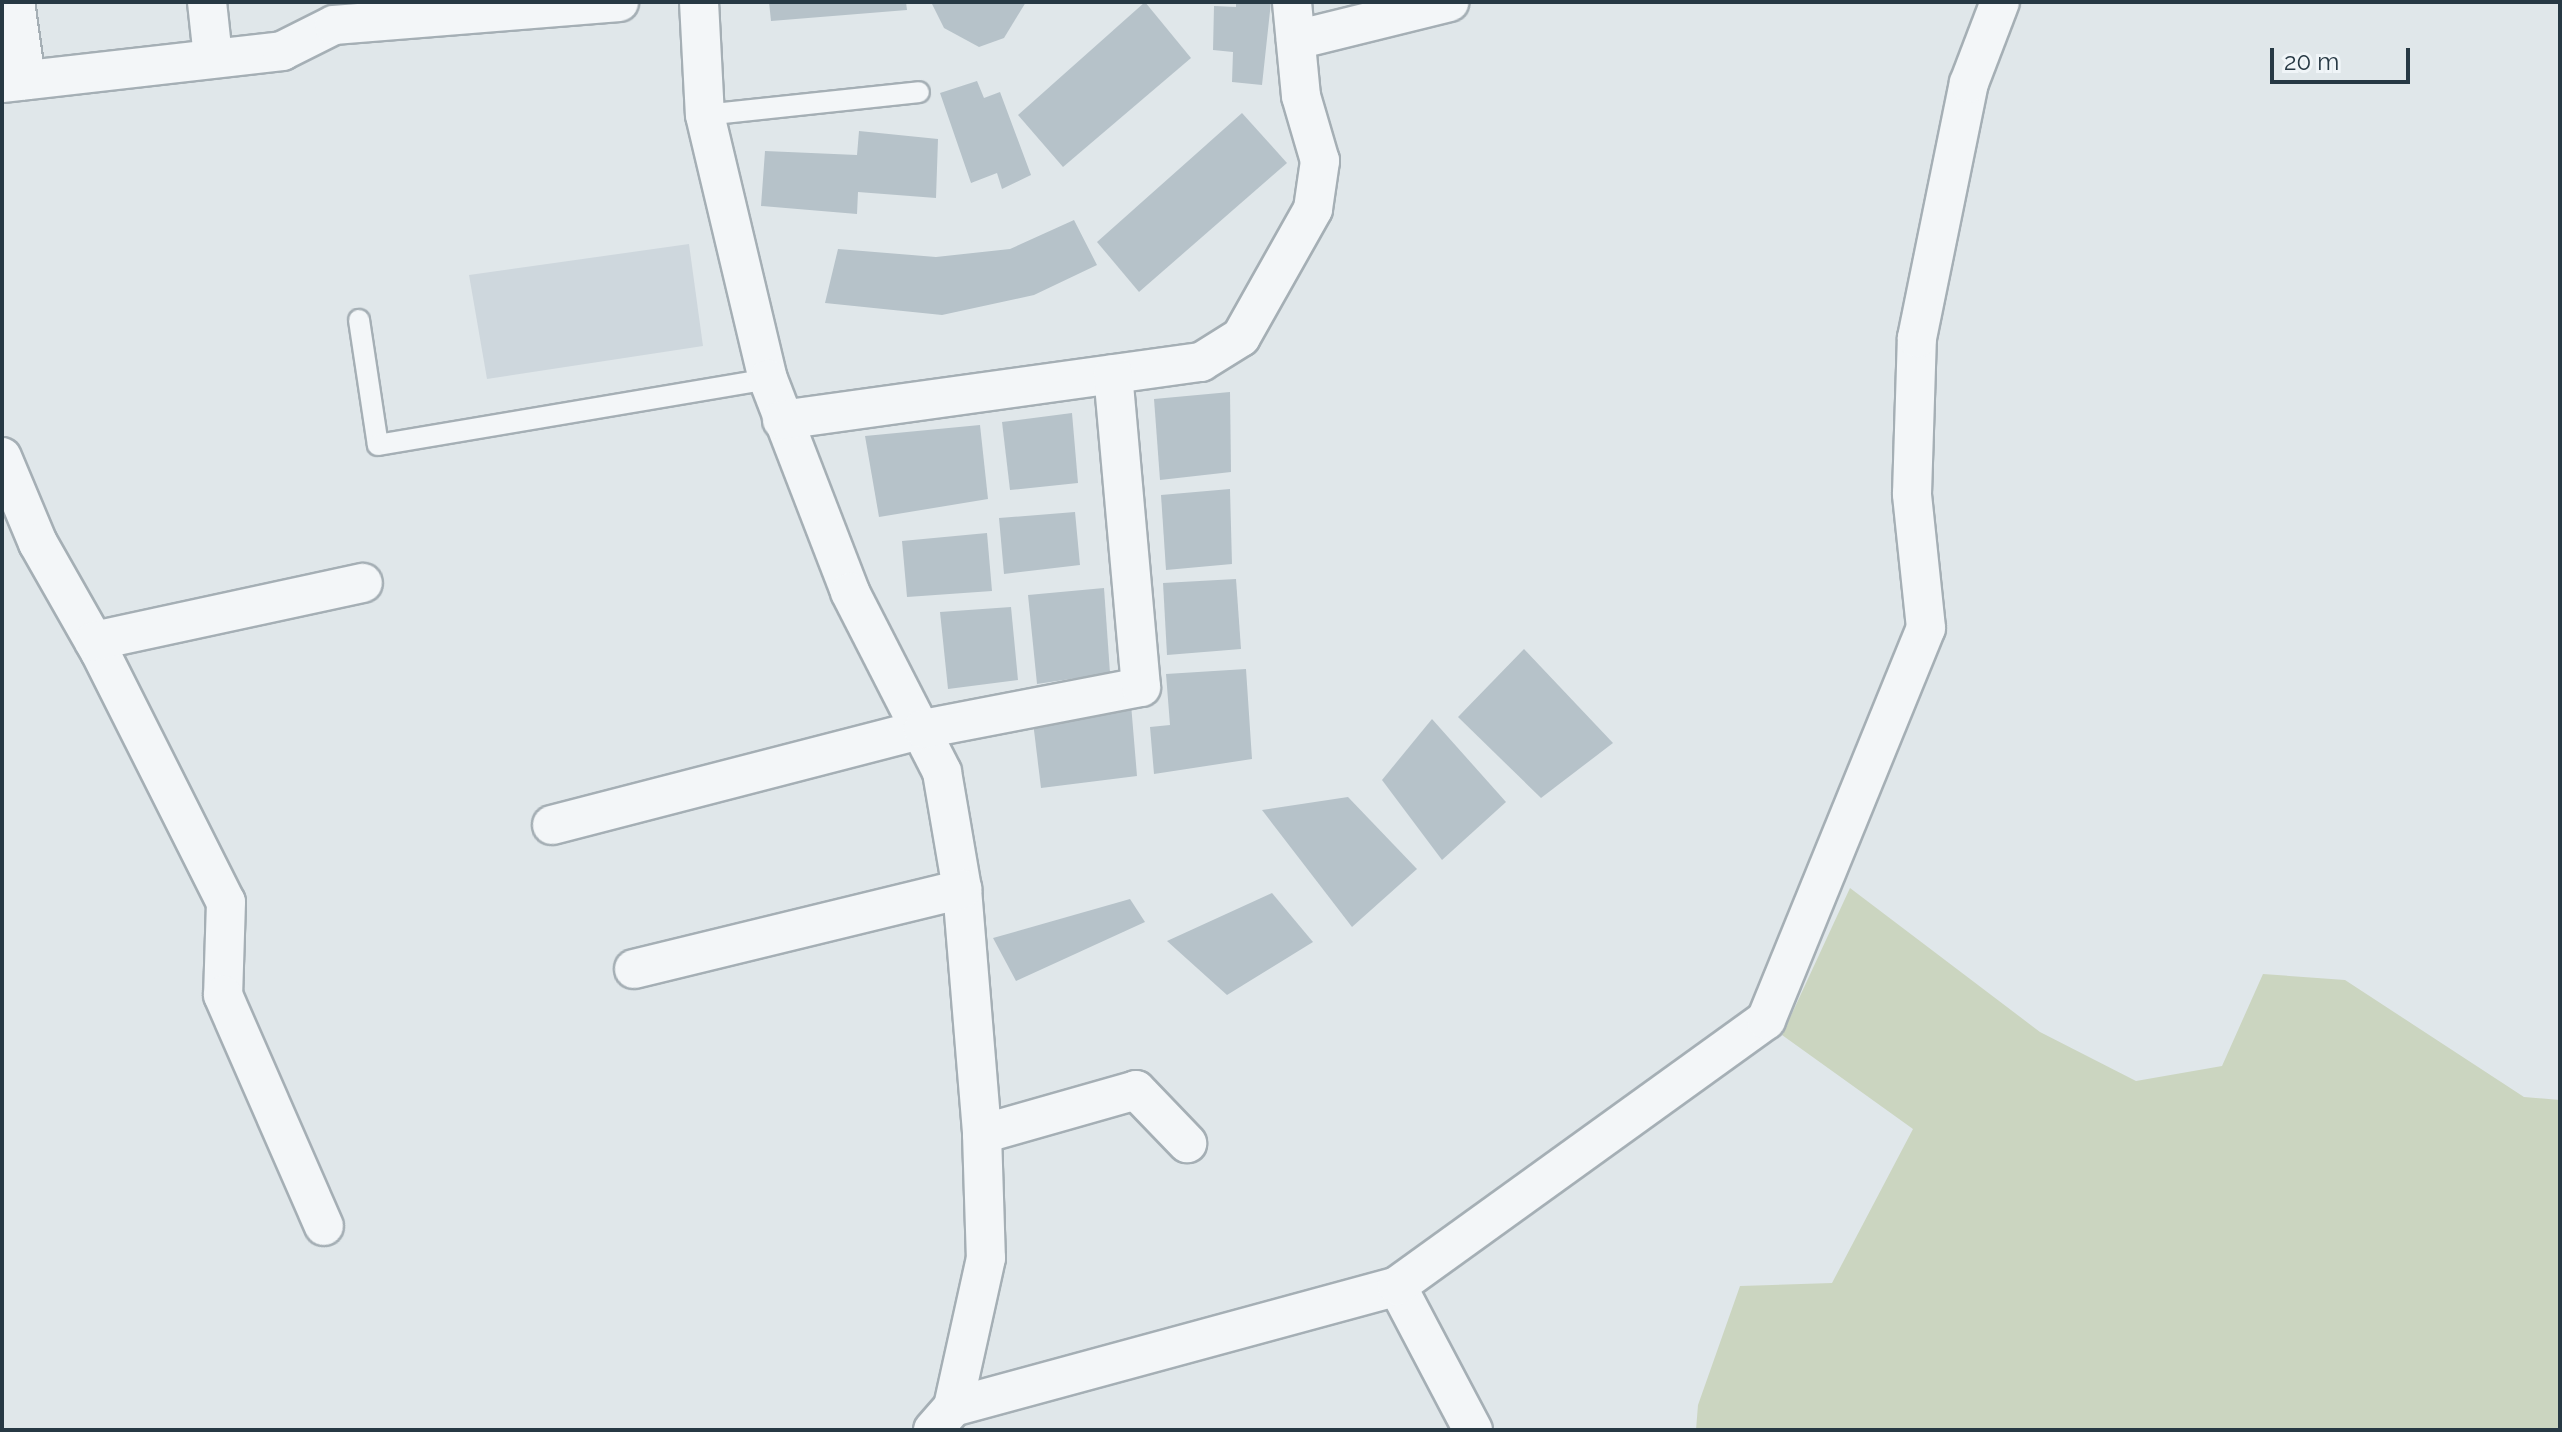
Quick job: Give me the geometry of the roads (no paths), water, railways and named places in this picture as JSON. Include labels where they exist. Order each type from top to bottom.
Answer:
[{"type":"street","points":[[15,2],[14,81],[282,51],[334,25],[619,2]]},
{"type":"street","points":[[207,2],[213,57]]},
{"type":"street","points":[[699,2],[705,115],[768,379],[850,592],[923,729],[942,772],[962,889],[982,1134],[986,1258],[943,1418]]},
{"type":"street","points":[[782,420],[1201,362],[1241,337],[1279,278],[1313,209],[1320,161],[1301,96],[1292,2]]},
{"type":"street","points":[[1296,40],[1449,2]]},
{"type":"street","points":[[943,1418],[1397,1286],[1766,1020],[1926,628],[1912,494],[1917,338],[1969,83],[2000,2]]},
{"type":"street","points":[[552,825],[923,729],[1141,687],[1113,374]]},
{"type":"street","points":[[2,457],[38,543],[94,641],[226,902],[223,995],[324,1226]]},
{"type":"street","points":[[94,641],[363,583]]},
{"type":"street","points":[[634,969],[962,889]]},
{"type":"street","points":[[982,1134],[1136,1090],[1187,1143]]},
{"type":"street","points":[[1397,1286],[1473,1430]]},
{"type":"lane","points":[[705,115],[919,92]]},
{"type":"lane","points":[[359,320],[378,445],[768,379]]}]
